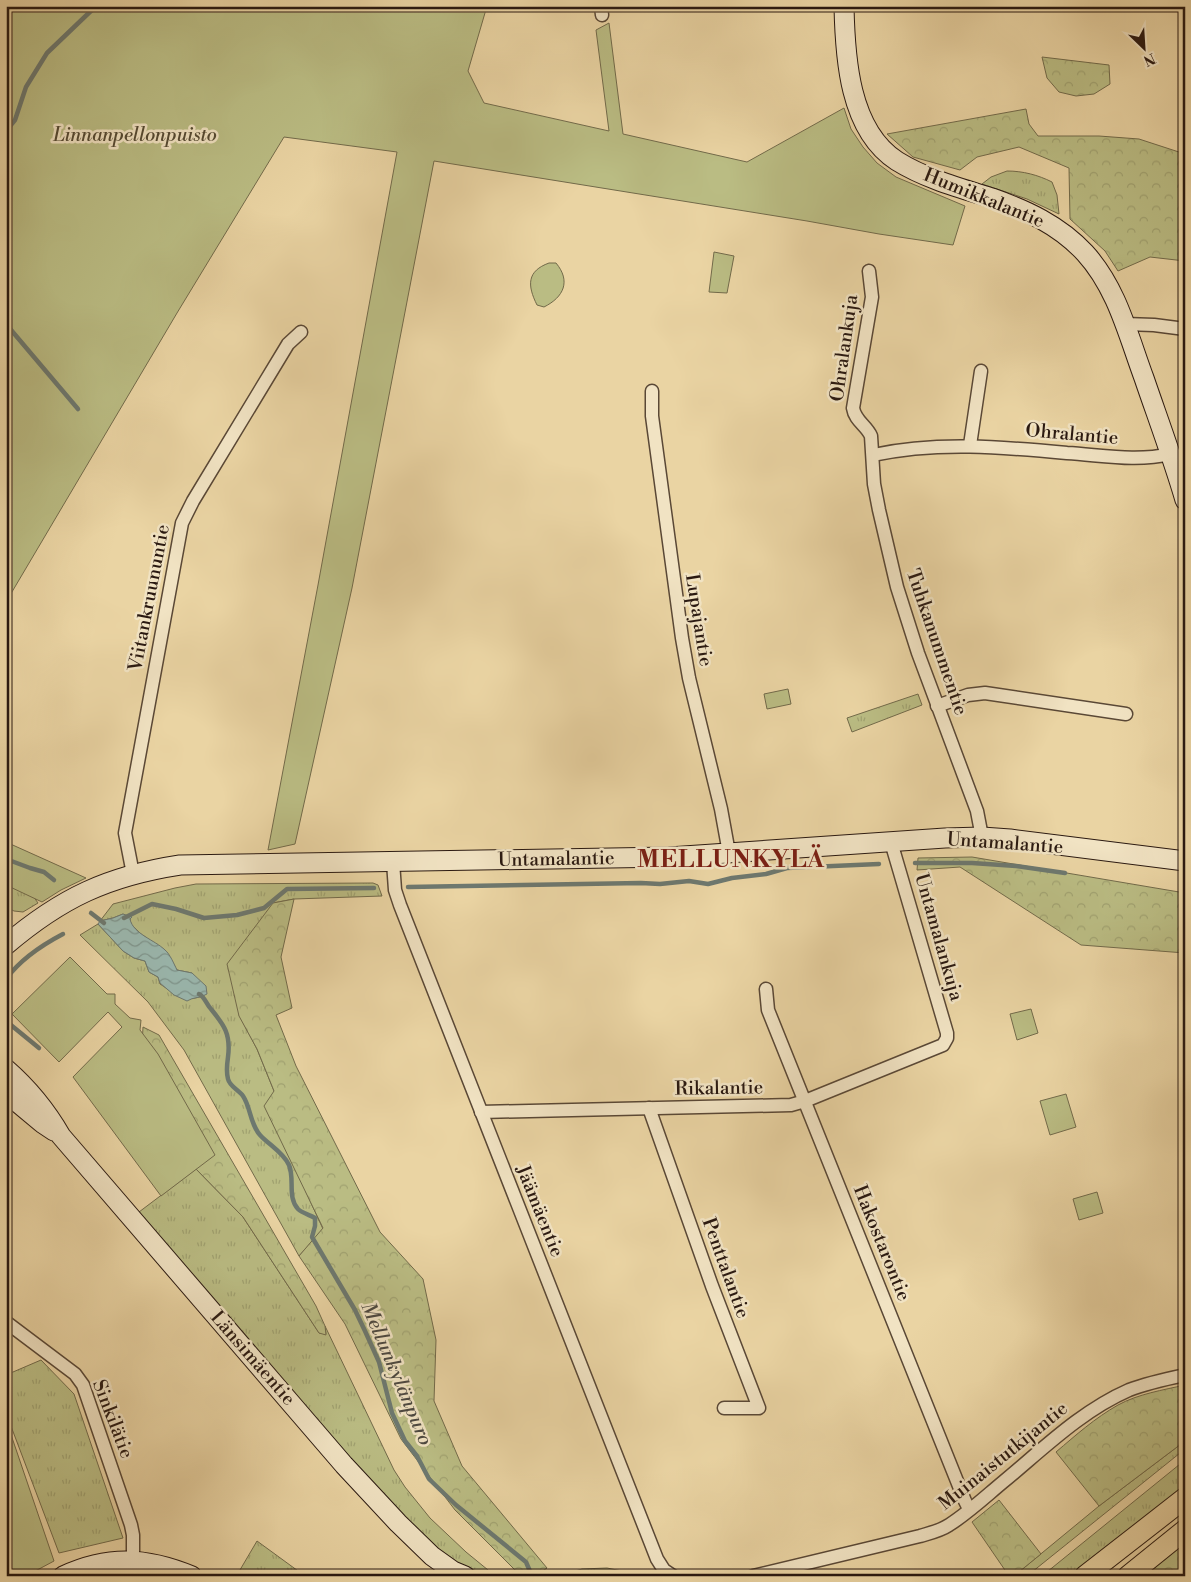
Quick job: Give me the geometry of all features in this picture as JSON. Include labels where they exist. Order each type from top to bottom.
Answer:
[{"type":"main road","points":[[1085,1576],[1185,1498]]},
{"type":"main road","points":[[1128,1576],[1185,1530]]},
{"type":"street","name":"Humikkalantie","points":[[844,6],[845,38],[851,81],[858,109],[867,128],[880,145],[895,160],[914,170],[1015,206],[1052,225],[1075,243],[1108,283],[1125,324],[1185,500]]},
{"type":"street","name":"Ohralankuja","points":[[870,271],[872,297],[853,408],[854,415],[871,436],[873,455]]},
{"type":"street","points":[[1125,324],[1185,329]]},
{"type":"street","name":"Viitankruununtie","points":[[133,874],[125,833],[182,522],[283,352],[291,340],[301,332]]},
{"type":"street","points":[[970,446],[981,371]]},
{"type":"street","name":"Lupajantie","points":[[652,391],[652,416],[682,638],[689,678],[729,853]]},
{"type":"street","name":"Ohralantie","points":[[873,455],[901,450],[970,446],[1140,459],[1170,454]]},
{"type":"street","name":"Tuhkanummentie","points":[[873,455],[874,484],[895,578],[918,654],[977,811],[982,837]]},
{"type":"street","points":[[937,706],[968,695],[985,693],[1126,714]]},
{"type":"street","name":"Untamalantie","points":[[6,945],[37,920],[77,895],[133,874],[180,865],[651,857],[982,837],[1185,861]]},
{"type":"street","name":"Untamalankuja","points":[[891,842],[942,1014],[947,1033],[946,1043]]},
{"type":"street","name":"Jäämäentie","points":[[393,862],[395,890],[400,905],[480,1112],[650,1542],[657,1559],[668,1573]]},
{"type":"street","name":"Hakostarontie","points":[[766,990],[768,1010],[969,1509]]},
{"type":"street","name":"Rikalantie","points":[[480,1112],[791,1105],[933,1050],[946,1043]]},
{"type":"street","name":"Länsimäentie","points":[[6,1069],[36,1098],[50,1116],[61,1136],[344,1465],[432,1556],[458,1574]]},
{"type":"street","name":"Länsimäentie","points":[[6,1094],[61,1136]]},
{"type":"street","name":"Penttalantie","points":[[649,1108],[712,1286],[759,1408],[724,1408]]},
{"type":"street","name":"Sinkilätie","points":[[6,1322],[75,1374],[83,1386],[134,1535],[133,1560]]},
{"type":"street","name":"Muinaistutkijantie","points":[[753,1576],[920,1536],[948,1526],[1084,1416],[1108,1401],[1131,1390],[1185,1375]]},
{"type":"street","points":[[63,1576],[98,1563],[133,1560],[157,1564],[192,1576]]},
{"type":"green space","name":"Linnanpellonpuisto","points":[[6,6],[487,6],[468,71],[484,103],[609,131],[596,30],[609,23],[623,134],[747,162],[844,108],[851,129],[877,163],[896,177],[965,206],[953,245],[434,161],[352,588],[295,844],[268,850],[397,152],[284,137],[177,313],[6,602]]},
{"type":"green space","points":[[1042,57],[1109,65],[1110,84],[1094,94],[1076,96],[1059,92],[1047,78]]},
{"type":"green space","points":[[1026,109],[1029,124],[1038,136],[1099,136],[1139,139],[1185,154],[1185,261],[1150,257],[1118,271],[1105,251],[1070,219],[1069,168],[1019,147],[977,157],[960,170],[913,157],[887,134]]},
{"type":"green space","points":[[1007,171],[1030,174],[1052,182],[1057,195],[1059,214],[1027,199],[982,184],[991,177]]},
{"type":"green space","points":[[714,252],[734,256],[727,293],[709,292]]},
{"type":"green space","points":[[549,263],[556,263],[561,270],[564,282],[561,293],[544,307],[537,305],[532,291],[531,280],[536,270]]},
{"type":"green space","points":[[788,689],[791,704],[767,709],[764,694]]},
{"type":"green space","points":[[918,694],[922,705],[852,732],[847,718]]},
{"type":"green space","points":[[6,842],[86,878],[42,902],[6,885]]},
{"type":"green space","points":[[972,857],[1185,893],[1185,953],[1081,945],[960,867],[917,870],[918,858]]},
{"type":"green space","points":[[6,883],[33,896],[38,903],[23,912],[14,911],[6,907]]},
{"type":"green space","points":[[373,883],[378,885],[382,896],[294,899],[273,903],[239,1015],[257,1049],[274,1091],[306,1192],[323,1229],[299,1256],[184,1050],[148,1002],[80,935],[98,924],[123,951],[134,958],[145,961],[149,972],[158,977],[160,984],[184,998],[195,998],[203,996],[192,973],[177,970],[166,951],[141,934],[131,924],[130,919],[123,914],[100,921],[113,904],[196,884]]},
{"type":"green space","points":[[294,899],[281,957],[292,1008],[276,1015],[296,1066],[380,1232],[423,1279],[436,1340],[434,1401],[462,1466],[547,1568],[535,1576],[521,1576],[455,1510],[401,1439],[345,1324],[299,1256],[323,1228],[264,1106],[274,1091],[257,1049],[239,1016],[227,964],[273,903]]},
{"type":"green space","points":[[70,957],[107,994],[115,994],[115,1004],[130,1018],[141,1020],[140,1030],[158,1054],[215,1155],[161,1196],[73,1077],[122,1027],[108,1012],[59,1062],[12,1014]]},
{"type":"green space","points":[[1031,1009],[1038,1033],[1017,1040],[1010,1014]]},
{"type":"green space","points":[[143,1027],[159,1035],[316,1306],[325,1326],[326,1335],[319,1333],[243,1217],[196,1169],[192,1135],[142,1045]]},
{"type":"green space","points":[[1066,1094],[1076,1127],[1050,1135],[1040,1101]]},
{"type":"green space","points":[[196,1169],[243,1217],[319,1333],[326,1334],[325,1326],[394,1470],[405,1487],[430,1518],[488,1570],[492,1576],[476,1576],[473,1574],[433,1546],[402,1516],[275,1372],[139,1212]]},
{"type":"green space","points":[[1097,1192],[1103,1213],[1079,1220],[1073,1199]]},
{"type":"green space","points":[[41,1360],[74,1394],[123,1538],[59,1553],[6,1413],[6,1375]]},
{"type":"green space","points":[[1185,1385],[1185,1441],[1099,1506],[1056,1452],[1078,1433],[1118,1405],[1142,1395]]},
{"type":"green space","points":[[6,1420],[54,1561],[26,1576],[6,1576]]},
{"type":"green space","points":[[1185,1441],[1185,1449],[1027,1576],[1014,1576],[1099,1506]]},
{"type":"green space","points":[[1185,1460],[1185,1488],[1072,1576],[1042,1576]]},
{"type":"green space","points":[[999,1500],[1041,1554],[1014,1576],[1009,1576],[972,1522]]},
{"type":"green space","points":[[257,1541],[305,1576],[238,1576]]},
{"type":"green space","points":[[1185,1542],[1185,1573],[1181,1576],[1141,1576]]},
{"type":"green space","points":[[607,1568],[647,1576],[558,1576],[582,1569]]},
{"type":"water","points":[[123,914],[132,917],[130,919],[135,929],[167,952],[177,970],[192,973],[206,986],[207,994],[187,1001],[174,995],[160,983],[158,977],[149,972],[145,961],[134,958],[123,951],[98,924],[100,921]]},
{"type":"waterway","points":[[6,131],[15,120],[26,87],[47,53],[94,8]]},
{"type":"waterway","points":[[6,324],[78,409]]},
{"type":"waterway","name":"Mellunkylänpuro","points":[[6,859],[44,872],[54,880]]},
{"type":"waterway","points":[[915,863],[972,863],[1016,866],[1065,873]]},
{"type":"waterway","points":[[408,887],[660,884],[689,881],[708,884],[732,878],[766,874],[787,868],[879,864]]},
{"type":"waterway","points":[[124,918],[152,904],[204,918],[237,915],[264,908],[287,889],[374,888]]},
{"type":"waterway","name":"Mellunkylänpuro","points":[[91,913],[104,923]]},
{"type":"waterway","points":[[6,979],[32,954],[63,934]]},
{"type":"waterway","name":"Mellunkylänpuro","points":[[199,994],[226,1030],[229,1049],[227,1071],[229,1082],[243,1096],[257,1131],[283,1156],[289,1165],[293,1199],[298,1209],[315,1218],[312,1237],[355,1310],[365,1331],[379,1362],[392,1413],[405,1441],[417,1456],[429,1479],[456,1505],[526,1562],[532,1576]]},
{"type":"waterway","points":[[6,1021],[39,1048]]},
{"type":"district","name":"MELLUNKYLÄ","points":[[731,860]]}]
